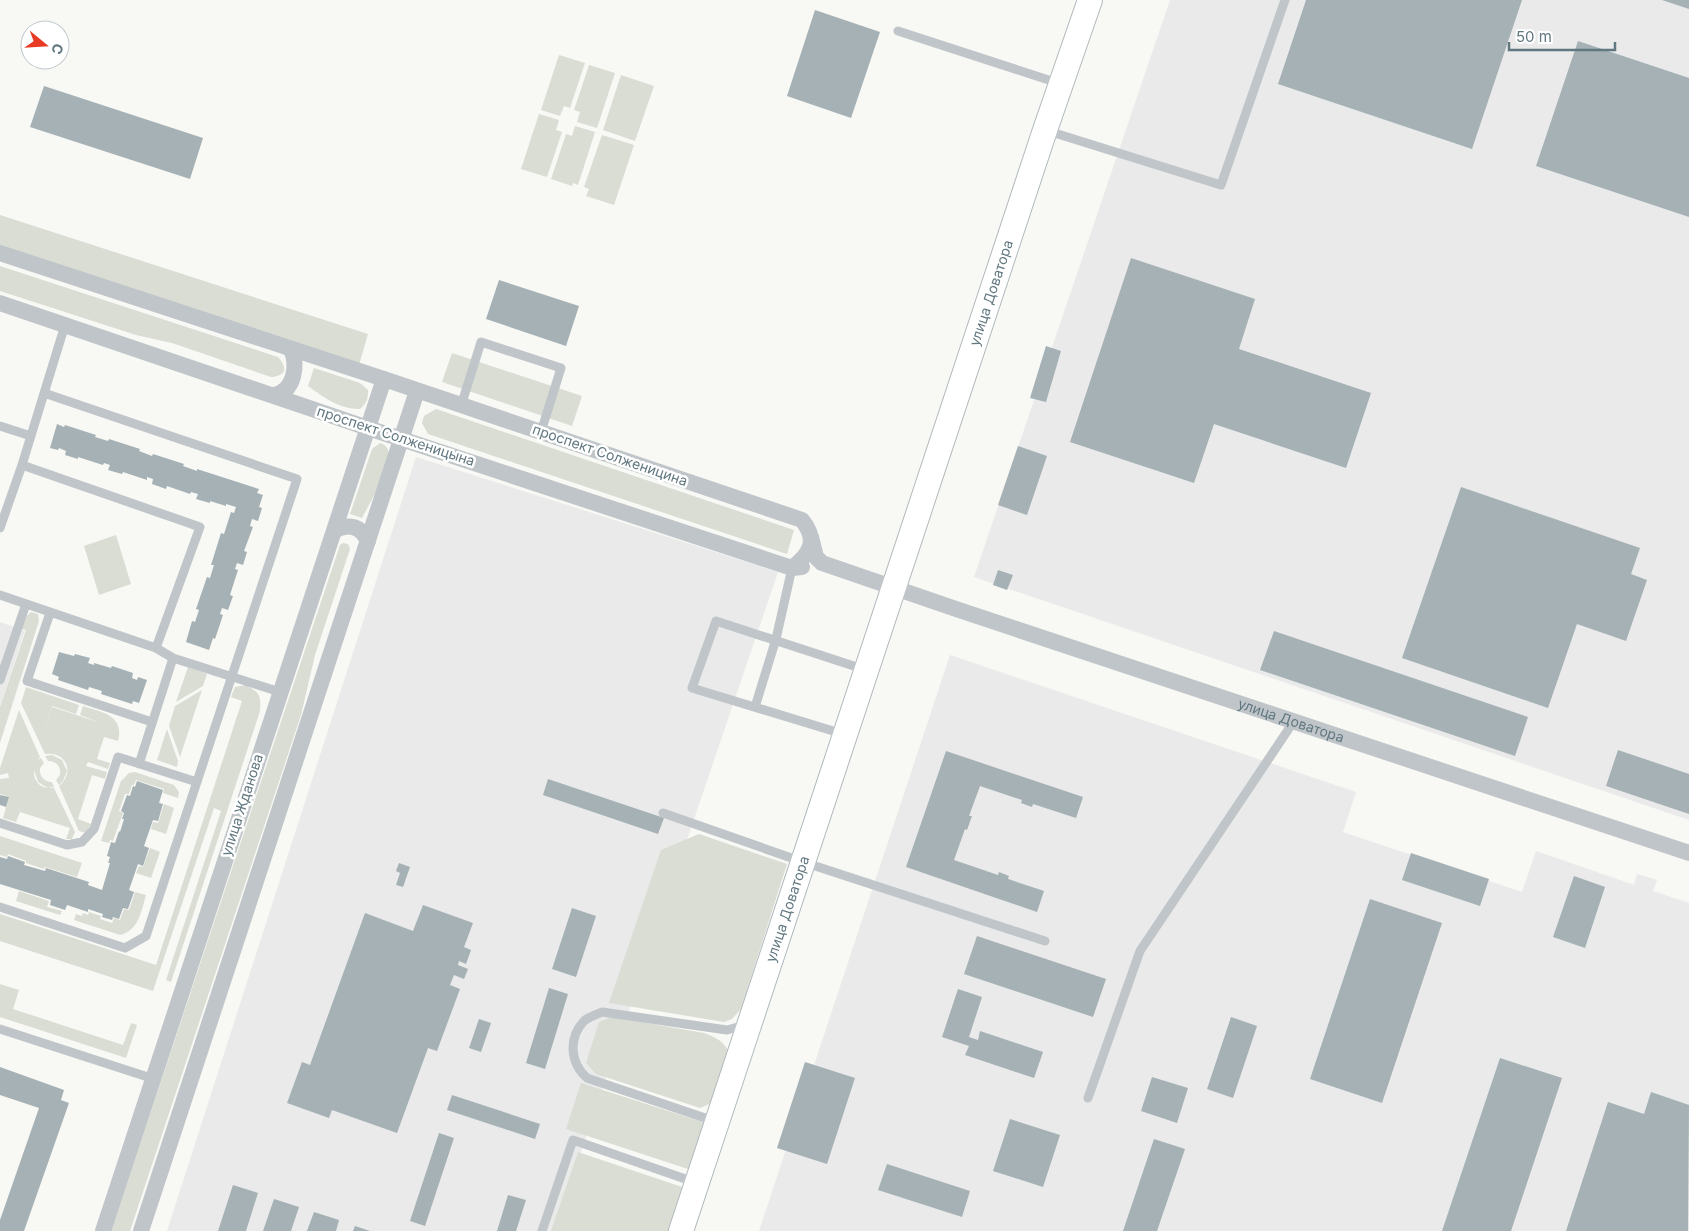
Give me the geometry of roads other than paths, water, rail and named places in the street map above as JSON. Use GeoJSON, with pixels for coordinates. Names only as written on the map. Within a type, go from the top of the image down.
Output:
{"type":"FeatureCollection","features":[{"type":"Feature","properties":{"kind":"street","name":"улица Доватора"},"geometry":{"type":"LineString","coordinates":[[681,1231],[1045,130],[1090,0]]}},
{"type":"Feature","properties":{"kind":"street"},"geometry":{"type":"LineString","coordinates":[[0,253],[418,391],[141,1231]]}},
{"type":"Feature","properties":{"kind":"street","name":"проспект Солженицына"},"geometry":{"type":"LineString","coordinates":[[0,303],[368,428],[792,568],[822,563],[893,588]]}},
{"type":"Feature","properties":{"kind":"street"},"geometry":{"type":"LineString","coordinates":[[274,395],[280,394],[294,376],[295,362],[291,349]]}},
{"type":"Feature","properties":{"kind":"street","name":"улица Жданова"},"geometry":{"type":"LineString","coordinates":[[103,1231],[384,379]]}},
{"type":"Feature","properties":{"kind":"street","name":"проспект Солженицина"},"geometry":{"type":"LineString","coordinates":[[418,391],[802,520],[812,537]]}},
{"type":"Feature","properties":{"kind":"street"},"geometry":{"type":"LineString","coordinates":[[335,530],[346,526],[354,526],[365,535],[368,541]]}},
{"type":"Feature","properties":{"kind":"street"},"geometry":{"type":"LineString","coordinates":[[792,568],[805,556],[812,537]]}},
{"type":"Feature","properties":{"kind":"street"},"geometry":{"type":"LineString","coordinates":[[812,537],[816,556],[822,563]]}},
{"type":"Feature","properties":{"kind":"street","name":"улица Доватора"},"geometry":{"type":"LineString","coordinates":[[893,588],[1689,853]]}},
{"type":"Feature","properties":{"kind":"lane"},"geometry":{"type":"LineString","coordinates":[[1045,130],[1221,185],[1285,0]]}},
{"type":"Feature","properties":{"kind":"lane"},"geometry":{"type":"LineString","coordinates":[[898,30],[1061,84]]}},
{"type":"Feature","properties":{"kind":"lane"},"geometry":{"type":"LineString","coordinates":[[0,528],[22,465],[65,325]]}},
{"type":"Feature","properties":{"kind":"lane"},"geometry":{"type":"LineString","coordinates":[[461,406],[481,342],[562,368],[541,432]]}},
{"type":"Feature","properties":{"kind":"lane"},"geometry":{"type":"LineString","coordinates":[[0,907],[125,948],[146,936],[296,480],[44,393]]}},
{"type":"Feature","properties":{"kind":"lane"},"geometry":{"type":"LineString","coordinates":[[0,426],[31,436]]}},
{"type":"Feature","properties":{"kind":"lane"},"geometry":{"type":"LineString","coordinates":[[22,465],[200,527],[156,648]]}},
{"type":"Feature","properties":{"kind":"lane"},"geometry":{"type":"LineString","coordinates":[[755,707],[776,639],[792,568]]}},
{"type":"Feature","properties":{"kind":"lane"},"geometry":{"type":"LineString","coordinates":[[0,595],[156,648],[173,658],[280,692]]}},
{"type":"Feature","properties":{"kind":"lane"},"geometry":{"type":"LineString","coordinates":[[0,680],[4,656],[26,604]]}},
{"type":"Feature","properties":{"kind":"lane"},"geometry":{"type":"LineString","coordinates":[[50,613],[27,681],[152,722]]}},
{"type":"Feature","properties":{"kind":"lane"},"geometry":{"type":"LineString","coordinates":[[845,735],[692,688],[716,621],[776,639],[866,670]]}},
{"type":"Feature","properties":{"kind":"lane"},"geometry":{"type":"LineString","coordinates":[[139,764],[173,658]]}},
{"type":"Feature","properties":{"kind":"lane"},"geometry":{"type":"LineString","coordinates":[[1088,1098],[1140,950],[1294,721]]}},
{"type":"Feature","properties":{"kind":"lane"},"geometry":{"type":"LineString","coordinates":[[0,823],[67,845],[82,842],[94,829],[118,757],[197,782]]}},
{"type":"Feature","properties":{"kind":"lane"},"geometry":{"type":"LineString","coordinates":[[663,813],[803,862],[1044,941]]}},
{"type":"Feature","properties":{"kind":"lane"},"geometry":{"type":"LineString","coordinates":[[717,1122],[587,1078],[580,1072],[573,1056],[574,1038],[585,1020],[602,1012],[727,1030],[750,1023]]}},
{"type":"Feature","properties":{"kind":"lane"},"geometry":{"type":"LineString","coordinates":[[0,1028],[154,1078]]}},
{"type":"Feature","properties":{"kind":"lane"},"geometry":{"type":"LineString","coordinates":[[542,1231],[573,1140],[697,1183]]}}]}
